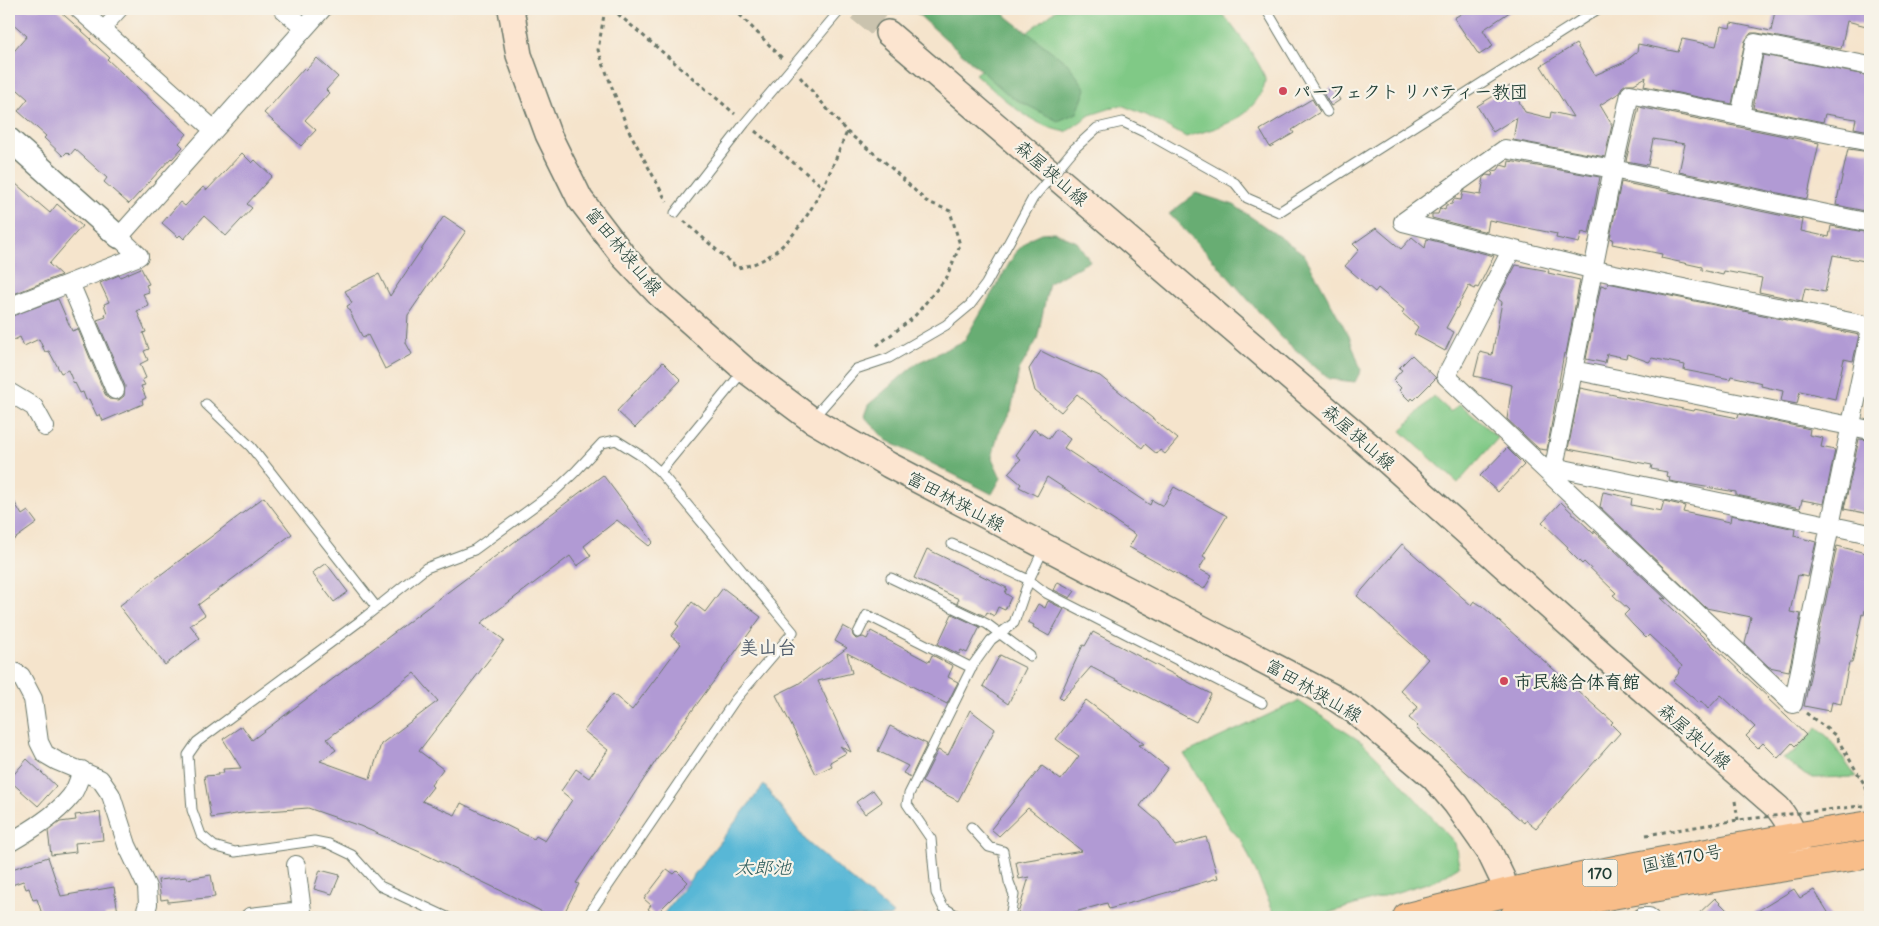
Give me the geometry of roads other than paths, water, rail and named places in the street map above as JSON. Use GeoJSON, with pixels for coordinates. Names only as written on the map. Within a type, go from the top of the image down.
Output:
{"type":"FeatureCollection","features":[{"type":"Feature","properties":{"kind":"highway","name":"国道170号"},"geometry":{"type":"LineString","coordinates":[[1407,917],[1510,905],[1794,837],[1870,825]]}},
{"type":"Feature","properties":{"kind":"highway","name":"国道170号"},"geometry":{"type":"LineString","coordinates":[[1510,905],[1544,914],[1615,895],[1798,864],[1870,854]]}},
{"type":"Feature","properties":{"kind":"main road","name":"富田林狭山線"},"geometry":{"type":"LineString","coordinates":[[511,9],[519,54],[548,134],[580,199],[625,258],[645,280],[700,332],[744,369],[812,420],[889,465],[1335,698],[1356,712],[1418,763],[1456,804],[1496,863],[1510,905]]}},
{"type":"Feature","properties":{"kind":"main road","name":"森屋狭山線"},"geometry":{"type":"LineString","coordinates":[[888,33],[1385,459],[1612,663],[1778,808],[1790,824],[1798,864]]}},
{"type":"Feature","properties":{"kind":"street"},"geometry":{"type":"LineString","coordinates":[[79,9],[214,130]]}},
{"type":"Feature","properties":{"kind":"street"},"geometry":{"type":"LineString","coordinates":[[102,30],[121,9]]}},
{"type":"Feature","properties":{"kind":"street"},"geometry":{"type":"LineString","coordinates":[[283,9],[304,28]]}},
{"type":"Feature","properties":{"kind":"street"},"geometry":{"type":"LineString","coordinates":[[119,237],[322,9]]}},
{"type":"Feature","properties":{"kind":"street"},"geometry":{"type":"LineString","coordinates":[[1740,116],[1756,43],[1870,66]]}},
{"type":"Feature","properties":{"kind":"street"},"geometry":{"type":"LineString","coordinates":[[1551,470],[1630,94],[1870,142]]}},
{"type":"Feature","properties":{"kind":"street"},"geometry":{"type":"LineString","coordinates":[[9,139],[139,256],[9,307]]}},
{"type":"Feature","properties":{"kind":"street"},"geometry":{"type":"LineString","coordinates":[[1870,222],[1613,169],[1505,149],[1403,222],[1593,269],[1870,326]]}},
{"type":"Feature","properties":{"kind":"street"},"geometry":{"type":"LineString","coordinates":[[1512,249],[1446,376],[1551,470],[1794,704],[1870,333]]}},
{"type":"Feature","properties":{"kind":"street"},"geometry":{"type":"LineString","coordinates":[[70,283],[115,390]]}},
{"type":"Feature","properties":{"kind":"street"},"geometry":{"type":"LineString","coordinates":[[1573,370],[1870,430]]}},
{"type":"Feature","properties":{"kind":"street"},"geometry":{"type":"LineString","coordinates":[[9,392],[34,407],[45,426]]}},
{"type":"Feature","properties":{"kind":"street"},"geometry":{"type":"LineString","coordinates":[[1551,470],[1870,534]]}},
{"type":"Feature","properties":{"kind":"street"},"geometry":{"type":"LineString","coordinates":[[9,669],[21,676],[33,699],[39,742],[45,754],[100,779],[111,795],[127,845],[147,887],[148,904],[144,917]]}},
{"type":"Feature","properties":{"kind":"street"},"geometry":{"type":"LineString","coordinates":[[9,843],[50,817],[71,796],[78,785],[82,770]]}},
{"type":"Feature","properties":{"kind":"street"},"geometry":{"type":"LineString","coordinates":[[250,917],[302,911],[296,865]]}},
{"type":"Feature","properties":{"kind":"street"},"geometry":{"type":"LineString","coordinates":[[1642,917],[1649,917]]}},
{"type":"Feature","properties":{"kind":"lane"},"geometry":{"type":"LineString","coordinates":[[675,213],[745,123],[841,9]]}},
{"type":"Feature","properties":{"kind":"lane"},"geometry":{"type":"LineString","coordinates":[[1266,9],[1328,112]]}},
{"type":"Feature","properties":{"kind":"lane"},"geometry":{"type":"LineString","coordinates":[[812,420],[856,369],[889,358],[946,325],[970,305],[986,284],[1033,198],[1074,149],[1097,128],[1123,122],[1235,183],[1247,198],[1279,212],[1598,9]]}},
{"type":"Feature","properties":{"kind":"lane"},"geometry":{"type":"LineString","coordinates":[[660,472],[744,369]]}},
{"type":"Feature","properties":{"kind":"lane"},"geometry":{"type":"LineString","coordinates":[[206,404],[251,447],[376,608]]}},
{"type":"Feature","properties":{"kind":"lane"},"geometry":{"type":"LineString","coordinates":[[447,917],[380,886],[352,855],[329,844],[314,841],[235,852],[214,846],[201,835],[192,810],[188,755],[197,742],[376,608],[426,568],[474,550],[548,496],[575,472],[602,443],[616,440],[643,457],[660,472],[793,632],[735,700],[587,917]]}},
{"type":"Feature","properties":{"kind":"lane"},"geometry":{"type":"LineString","coordinates":[[952,544],[1030,580],[1046,593],[1262,703]]}},
{"type":"Feature","properties":{"kind":"lane"},"geometry":{"type":"LineString","coordinates":[[959,917],[943,907],[936,893],[931,839],[907,804],[909,794],[972,668],[991,640],[1014,623],[1044,547]]}},
{"type":"Feature","properties":{"kind":"lane"},"geometry":{"type":"LineString","coordinates":[[891,578],[987,624],[1030,656]]}},
{"type":"Feature","properties":{"kind":"lane"},"geometry":{"type":"LineString","coordinates":[[858,633],[867,615],[972,668]]}},
{"type":"Feature","properties":{"kind":"lane"},"geometry":{"type":"LineString","coordinates":[[971,827],[989,847],[1003,851],[1009,882],[1014,895],[1010,917]]}},
{"type":"Feature","properties":{"kind":"water","name":"太郎池"},"geometry":{"type":"Polygon","coordinates":[[[764,785],[808,843],[893,914],[890,917],[661,917],[764,785]]]}},
{"type":"Feature","properties":{"kind":"tunnel"},"geometry":{"type":"LineString","coordinates":[[859,9],[888,33]]}},
{"type":"Feature","properties":{"kind":"place","name":"パーフェクト リバティー教団"},"geometry":{"type":"Point","coordinates":[1283,91]}},
{"type":"Feature","properties":{"kind":"place","name":"市民総合体育館"},"geometry":{"type":"Point","coordinates":[1504,681]}},
{"type":"Feature","properties":{"kind":"district","name":"美山台"},"geometry":{"type":"Point","coordinates":[768,647]}}]}
